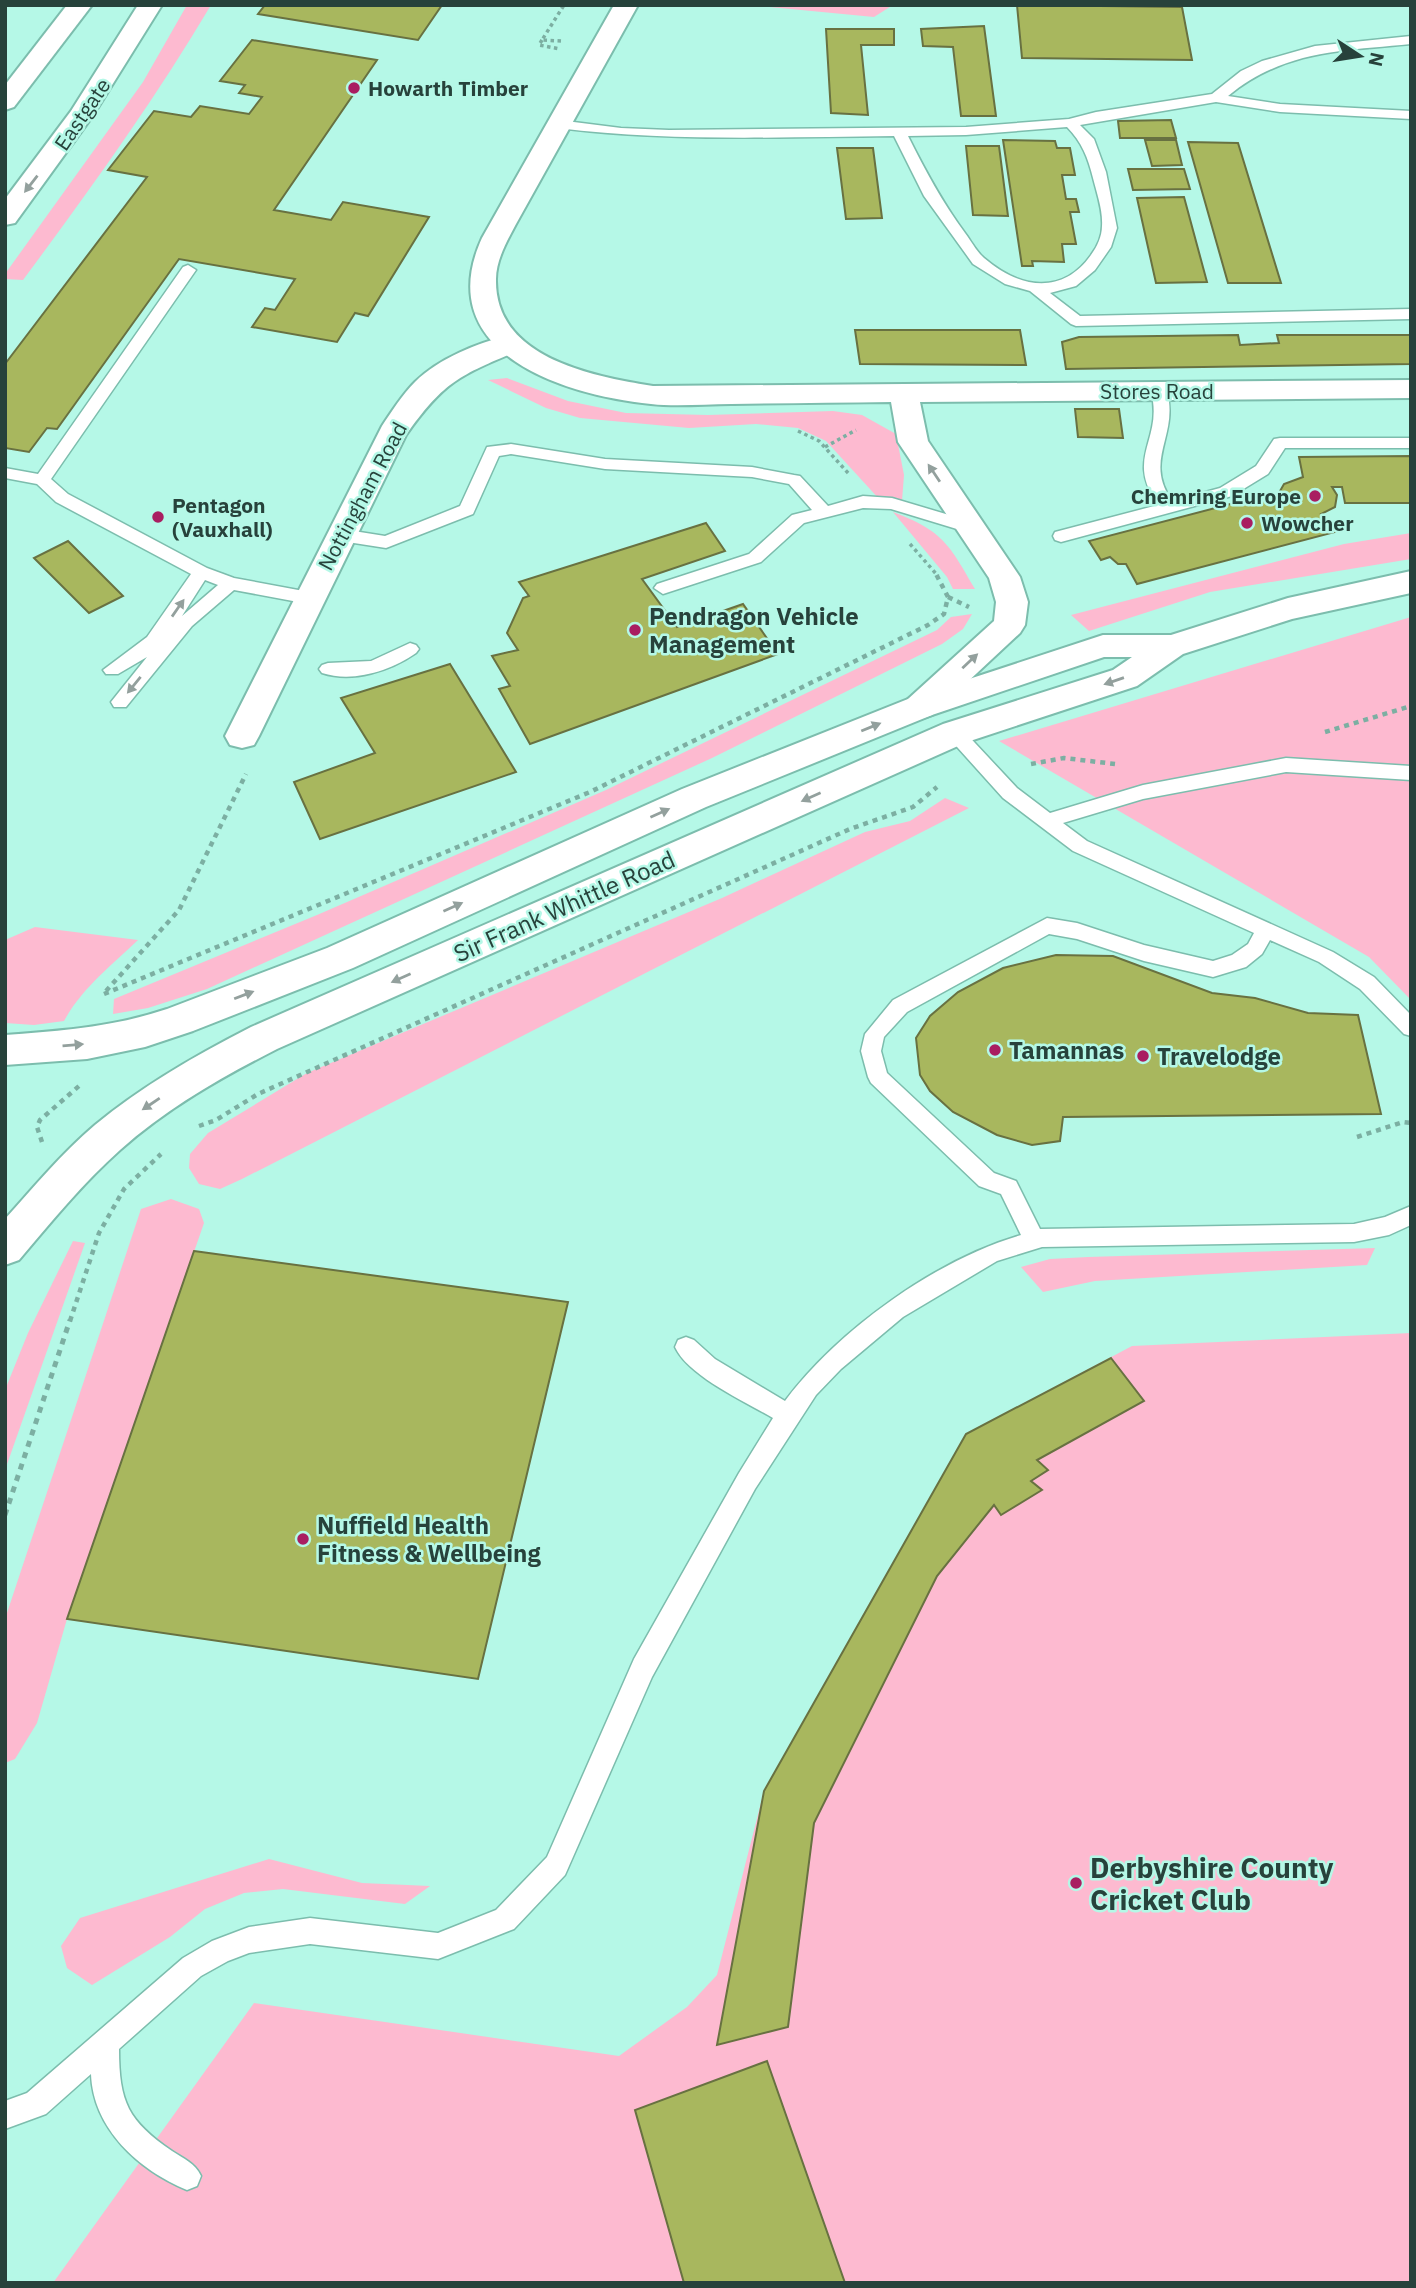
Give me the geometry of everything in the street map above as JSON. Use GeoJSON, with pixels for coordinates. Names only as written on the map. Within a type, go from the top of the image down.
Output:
{"type":"FeatureCollection","features":[{"type":"Feature","properties":{"kind":"main road"},"geometry":{"type":"LineString","coordinates":[[30,67],[49,5]]}},
{"type":"Feature","properties":{"kind":"main road"},"geometry":{"type":"LineString","coordinates":[[5,102],[80,5]]}},
{"type":"Feature","properties":{"kind":"main road","name":"Eastgate"},"geometry":{"type":"LineString","coordinates":[[5,217],[64,141],[150,5]]}},
{"type":"Feature","properties":{"kind":"main road"},"geometry":{"type":"LineString","coordinates":[[510,344],[492,322],[484,303],[482,278],[502,229],[626,5]]}},
{"type":"Feature","properties":{"kind":"main road","name":"Stores Road"},"geometry":{"type":"LineString","coordinates":[[510,344],[547,368],[582,382],[612,390],[653,395],[1411,389]]}},
{"type":"Feature","properties":{"kind":"main road","name":"Nottingham Road"},"geometry":{"type":"LineString","coordinates":[[242,736],[393,433],[411,405],[428,386],[460,365],[510,344]]}},
{"type":"Feature","properties":{"kind":"main road"},"geometry":{"type":"LineString","coordinates":[[904,391],[913,442],[1004,577],[1012,602],[1009,625],[920,707]]}},
{"type":"Feature","properties":{"kind":"main road","name":"Sir Frank Whittle Road"},"geometry":{"type":"LineString","coordinates":[[5,1248],[105,1140],[144,1108],[208,1066],[264,1038],[955,733],[1125,678],[1172,646],[1288,610],[1411,582]]}},
{"type":"Feature","properties":{"kind":"main road","name":"Sir Frank Whittle Road"},"geometry":{"type":"LineString","coordinates":[[5,1049],[87,1044],[145,1032],[180,1020],[340,958],[694,798],[920,707],[1103,646],[1172,646]]}},
{"type":"Feature","properties":{"kind":"lane"},"geometry":{"type":"LineString","coordinates":[[1216,98],[1246,74],[1267,64],[1315,50],[1411,40]]}},
{"type":"Feature","properties":{"kind":"lane"},"geometry":{"type":"LineString","coordinates":[[558,124],[621,132],[669,134],[900,132],[1070,123],[1096,116],[1216,98],[1280,108],[1411,116]]}},
{"type":"Feature","properties":{"kind":"lane"},"geometry":{"type":"LineString","coordinates":[[900,132],[931,196],[978,261],[1010,281],[1035,288],[1056,288],[1071,283],[1090,267],[1104,247],[1110,228],[1099,172],[1087,139],[1070,123]]}},
{"type":"Feature","properties":{"kind":"lane"},"geometry":{"type":"LineString","coordinates":[[42,480],[188,270]]}},
{"type":"Feature","properties":{"kind":"lane"},"geometry":{"type":"LineString","coordinates":[[1035,288],[1076,321],[1411,314]]}},
{"type":"Feature","properties":{"kind":"lane"},"geometry":{"type":"LineString","coordinates":[[1159,391],[1164,417],[1149,460],[1153,488],[1168,507]]}},
{"type":"Feature","properties":{"kind":"lane"},"geometry":{"type":"LineString","coordinates":[[1061,536],[1226,492],[1262,470],[1280,443],[1411,443]]}},
{"type":"Feature","properties":{"kind":"lane"},"geometry":{"type":"LineString","coordinates":[[341,535],[386,542],[467,510],[493,451],[511,449],[605,464],[752,471],[794,480],[823,511]]}},
{"type":"Feature","properties":{"kind":"lane"},"geometry":{"type":"LineString","coordinates":[[5,473],[42,480],[62,498],[201,572],[231,583],[309,598]]}},
{"type":"Feature","properties":{"kind":"lane"},"geometry":{"type":"LineString","coordinates":[[663,588],[755,558],[798,519],[823,511],[874,502],[922,511],[970,527]]}},
{"type":"Feature","properties":{"kind":"lane"},"geometry":{"type":"LineString","coordinates":[[112,670],[127,664],[149,648],[201,572]]}},
{"type":"Feature","properties":{"kind":"lane"},"geometry":{"type":"LineString","coordinates":[[120,702],[186,622],[231,583]]}},
{"type":"Feature","properties":{"kind":"lane"},"geometry":{"type":"LineString","coordinates":[[328,669],[358,671],[396,659],[410,649]]}},
{"type":"Feature","properties":{"kind":"lane"},"geometry":{"type":"LineString","coordinates":[[955,733],[1010,793],[1080,846],[1326,957],[1367,983],[1411,1028]]}},
{"type":"Feature","properties":{"kind":"lane"},"geometry":{"type":"LineString","coordinates":[[1047,821],[1143,792],[1286,765],[1411,773]]}},
{"type":"Feature","properties":{"kind":"lane"},"geometry":{"type":"LineString","coordinates":[[1034,1239],[1008,1186],[987,1180],[878,1077],[871,1051],[875,1034],[900,1006],[1047,926],[1077,931],[1144,953],[1213,969],[1239,961],[1255,949],[1266,930]]}},
{"type":"Feature","properties":{"kind":"lane"},"geometry":{"type":"LineString","coordinates":[[5,2115],[36,2104],[192,1967],[221,1950],[249,1940],[310,1931],[438,1946],[505,1920],[556,1866],[643,1668],[747,1480],[788,1415],[808,1388],[833,1362],[895,1310],[991,1253],[1034,1239],[1127,1235],[1354,1233],[1390,1226],[1411,1216]]}},
{"type":"Feature","properties":{"kind":"lane"},"geometry":{"type":"LineString","coordinates":[[686,1347],[707,1366],[788,1415]]}},
{"type":"Feature","properties":{"kind":"lane"},"geometry":{"type":"LineString","coordinates":[[105,2043],[106,2092],[117,2120],[166,2165],[187,2176]]}},
{"type":"Feature","properties":{"kind":"path"},"geometry":{"type":"LineString","coordinates":[[560,49],[540,45],[564,5]]}},
{"type":"Feature","properties":{"kind":"path"},"geometry":{"type":"LineString","coordinates":[[542,40],[560,42],[566,33]]}},
{"type":"Feature","properties":{"kind":"path"},"geometry":{"type":"LineString","coordinates":[[104,994],[590,792],[928,625],[944,614],[948,597],[938,576],[825,447]]}},
{"type":"Feature","properties":{"kind":"path"},"geometry":{"type":"LineString","coordinates":[[124,1189],[79,1167],[42,1143],[37,1127],[47,1112],[89,1077],[91,1069],[87,1044],[104,994],[179,910],[256,754],[242,736]]}},
{"type":"Feature","properties":{"kind":"path"},"geometry":{"type":"LineString","coordinates":[[187,1130],[216,1120],[258,1094],[850,829],[913,807],[951,776],[985,768]]}},
{"type":"Feature","properties":{"kind":"path"},"geometry":{"type":"LineString","coordinates":[[1357,1137],[1403,1122],[1411,1123]]}},
{"type":"Feature","properties":{"kind":"path"},"geometry":{"type":"LineString","coordinates":[[5,1515],[99,1233],[124,1189],[170,1146]]}},
{"type":"Feature","properties":{"kind":"shaded area"},"geometry":{"type":"Polygon","coordinates":[[[187,5],[211,5],[120,145],[23,280],[5,279],[5,274],[143,82],[187,5]]]}},
{"type":"Feature","properties":{"kind":"shaded area"},"geometry":{"type":"Polygon","coordinates":[[[748,5],[893,5],[874,17],[748,5]]]}},
{"type":"Feature","properties":{"kind":"shaded area"},"geometry":{"type":"Polygon","coordinates":[[[507,378],[568,401],[626,413],[708,415],[833,411],[862,415],[896,434],[904,475],[902,501],[880,500],[826,441],[798,428],[756,424],[689,428],[580,418],[546,408],[488,380],[507,378]]]}},
{"type":"Feature","properties":{"kind":"shaded area"},"geometry":{"type":"Polygon","coordinates":[[[893,512],[923,526],[943,541],[975,589],[953,589],[947,577],[893,512]]]}},
{"type":"Feature","properties":{"kind":"shaded area"},"geometry":{"type":"Polygon","coordinates":[[[1411,533],[1411,559],[1210,592],[1089,631],[1071,615],[1344,544],[1411,533]]]}},
{"type":"Feature","properties":{"kind":"shaded area"},"geometry":{"type":"Polygon","coordinates":[[[972,614],[963,629],[942,644],[712,758],[207,989],[148,1008],[113,1014],[114,999],[606,790],[937,630],[951,617],[972,614]]]}},
{"type":"Feature","properties":{"kind":"shaded area"},"geometry":{"type":"Polygon","coordinates":[[[1411,617],[1411,1000],[1369,957],[999,741],[1411,617]]]}},
{"type":"Feature","properties":{"kind":"shaded area"},"geometry":{"type":"Polygon","coordinates":[[[945,798],[969,808],[242,1179],[220,1189],[199,1184],[189,1168],[190,1154],[208,1133],[307,1073],[722,898],[865,832],[910,821],[945,798]]]}},
{"type":"Feature","properties":{"kind":"shaded area"},"geometry":{"type":"Polygon","coordinates":[[[35,927],[138,940],[88,987],[64,1021],[34,1025],[5,1023],[5,940],[35,927]]]}},
{"type":"Feature","properties":{"kind":"shaded area"},"geometry":{"type":"Polygon","coordinates":[[[171,1199],[199,1209],[204,1223],[67,1619],[37,1723],[15,1759],[5,1763],[5,1619],[141,1209],[171,1199]]]}},
{"type":"Feature","properties":{"kind":"shaded area"},"geometry":{"type":"Polygon","coordinates":[[[73,1241],[85,1243],[5,1470],[5,1390],[28,1333],[73,1241]]]}},
{"type":"Feature","properties":{"kind":"shaded area"},"geometry":{"type":"Polygon","coordinates":[[[1375,1248],[1367,1265],[1095,1281],[1043,1292],[1021,1267],[1050,1259],[1375,1248]]]}},
{"type":"Feature","properties":{"kind":"shaded area","name":"Derbyshire County Cricket Club"},"geometry":{"type":"Polygon","coordinates":[[[1411,1333],[1411,2283],[53,2283],[254,2003],[619,2056],[687,2007],[717,1975],[764,1791],[966,1434],[1132,1346],[1411,1333]]]}},
{"type":"Feature","properties":{"kind":"shaded area"},"geometry":{"type":"Polygon","coordinates":[[[269,1859],[362,1883],[430,1886],[405,1904],[283,1889],[244,1893],[205,1909],[170,1937],[92,1985],[67,1968],[61,1946],[80,1918],[269,1859]]]}},
{"type":"Feature","properties":{"kind":"building"},"geometry":{"type":"Polygon","coordinates":[[[265,5],[442,5],[418,40],[258,14],[265,5]]]}},
{"type":"Feature","properties":{"kind":"building"},"geometry":{"type":"Polygon","coordinates":[[[1017,5],[1182,7],[1192,60],[1022,58],[1017,5]]]}},
{"type":"Feature","properties":{"kind":"building"},"geometry":{"type":"Polygon","coordinates":[[[984,26],[996,116],[961,116],[953,47],[923,46],[921,29],[984,26]]]}},
{"type":"Feature","properties":{"kind":"building"},"geometry":{"type":"Polygon","coordinates":[[[826,29],[894,29],[894,45],[861,45],[868,115],[831,113],[826,29]]]}},
{"type":"Feature","properties":{"kind":"building"},"geometry":{"type":"Polygon","coordinates":[[[252,40],[377,60],[274,210],[331,220],[343,202],[429,217],[368,316],[355,313],[337,342],[252,327],[265,308],[275,310],[295,279],[179,259],[57,429],[47,428],[29,452],[5,448],[5,364],[147,177],[108,170],[154,111],[191,117],[200,106],[249,114],[262,97],[239,93],[245,85],[220,81],[252,40]]]}},
{"type":"Feature","properties":{"kind":"building"},"geometry":{"type":"Polygon","coordinates":[[[1171,120],[1176,138],[1120,138],[1118,121],[1171,120]]]}},
{"type":"Feature","properties":{"kind":"building"},"geometry":{"type":"Polygon","coordinates":[[[1003,140],[1055,141],[1057,148],[1070,148],[1075,175],[1062,175],[1066,199],[1076,199],[1079,212],[1070,212],[1076,244],[1062,244],[1064,262],[1032,261],[1033,266],[1022,266],[1003,140]]]}},
{"type":"Feature","properties":{"kind":"building"},"geometry":{"type":"Polygon","coordinates":[[[1145,140],[1176,140],[1182,165],[1152,166],[1145,140]]]}},
{"type":"Feature","properties":{"kind":"building"},"geometry":{"type":"Polygon","coordinates":[[[1188,142],[1238,143],[1281,283],[1228,283],[1188,142]]]}},
{"type":"Feature","properties":{"kind":"building"},"geometry":{"type":"Polygon","coordinates":[[[966,146],[999,146],[1008,216],[973,215],[966,146]]]}},
{"type":"Feature","properties":{"kind":"building"},"geometry":{"type":"Polygon","coordinates":[[[837,148],[873,148],[882,218],[846,219],[837,148]]]}},
{"type":"Feature","properties":{"kind":"building"},"geometry":{"type":"Polygon","coordinates":[[[1128,169],[1184,169],[1190,189],[1133,190],[1128,169]]]}},
{"type":"Feature","properties":{"kind":"building"},"geometry":{"type":"Polygon","coordinates":[[[1184,197],[1207,282],[1156,283],[1137,198],[1184,197]]]}},
{"type":"Feature","properties":{"kind":"building"},"geometry":{"type":"Polygon","coordinates":[[[855,330],[1020,330],[1026,365],[860,364],[855,330]]]}},
{"type":"Feature","properties":{"kind":"building"},"geometry":{"type":"Polygon","coordinates":[[[1238,335],[1240,345],[1279,343],[1277,335],[1411,335],[1411,364],[1066,369],[1062,342],[1079,337],[1238,335]]]}},
{"type":"Feature","properties":{"kind":"building"},"geometry":{"type":"Polygon","coordinates":[[[1075,409],[1119,409],[1123,438],[1078,437],[1075,409]]]}},
{"type":"Feature","properties":{"kind":"building"},"geometry":{"type":"Polygon","coordinates":[[[1411,456],[1411,503],[1345,503],[1342,487],[1332,487],[1337,495],[1335,507],[1321,514],[1335,532],[1137,584],[1126,564],[1118,564],[1110,557],[1101,560],[1089,541],[1269,494],[1276,503],[1284,501],[1280,491],[1284,484],[1303,477],[1299,457],[1411,456]]]}},
{"type":"Feature","properties":{"kind":"building","name":"Pendragon Vehicle Management"},"geometry":{"type":"Polygon","coordinates":[[[706,523],[725,551],[642,579],[677,627],[743,604],[778,654],[530,744],[499,689],[510,686],[492,656],[518,650],[507,633],[523,598],[529,596],[519,582],[706,523]]]}},
{"type":"Feature","properties":{"kind":"building"},"geometry":{"type":"Polygon","coordinates":[[[68,541],[123,596],[89,613],[34,558],[68,541]]]}},
{"type":"Feature","properties":{"kind":"building"},"geometry":{"type":"Polygon","coordinates":[[[450,664],[516,772],[320,839],[294,782],[375,753],[341,698],[450,664]]]}},
{"type":"Feature","properties":{"kind":"building","name":"Travelodge"},"geometry":{"type":"Polygon","coordinates":[[[1056,955],[1113,956],[1212,993],[1255,998],[1308,1013],[1358,1015],[1381,1114],[1063,1117],[1060,1141],[1032,1145],[997,1135],[953,1112],[930,1091],[920,1075],[916,1038],[930,1016],[958,992],[1003,968],[1056,955]]]}},
{"type":"Feature","properties":{"kind":"building","name":"Nuffield Health Fitness & Wellbeing"},"geometry":{"type":"Polygon","coordinates":[[[194,1251],[568,1302],[478,1679],[67,1619],[194,1251]]]}},
{"type":"Feature","properties":{"kind":"building"},"geometry":{"type":"Polygon","coordinates":[[[1111,1358],[1144,1401],[1037,1460],[1048,1470],[1031,1481],[1042,1490],[1001,1515],[994,1505],[937,1576],[814,1823],[788,2027],[717,2045],[764,1791],[966,1434],[1111,1358]]]}},
{"type":"Feature","properties":{"kind":"building"},"geometry":{"type":"Polygon","coordinates":[[[767,2061],[845,2283],[684,2283],[635,2110],[767,2061]]]}},
{"type":"Feature","properties":{"kind":"place","name":"Howarth Timber"},"geometry":{"type":"Point","coordinates":[354,88]}},
{"type":"Feature","properties":{"kind":"place","name":"Chemring Europe"},"geometry":{"type":"Point","coordinates":[1315,496]}},
{"type":"Feature","properties":{"kind":"place","name":"Pentagon (Vauxhall)"},"geometry":{"type":"Point","coordinates":[158,517]}},
{"type":"Feature","properties":{"kind":"place","name":"Wowcher"},"geometry":{"type":"Point","coordinates":[1247,523]}},
{"type":"Feature","properties":{"kind":"place","name":"Pendragon Vehicle Management"},"geometry":{"type":"Point","coordinates":[635,630]}},
{"type":"Feature","properties":{"kind":"place","name":"Tamannas"},"geometry":{"type":"Point","coordinates":[995,1050]}},
{"type":"Feature","properties":{"kind":"place","name":"Travelodge"},"geometry":{"type":"Point","coordinates":[1143,1056]}},
{"type":"Feature","properties":{"kind":"place","name":"Nuffield Health Fitness & Wellbeing"},"geometry":{"type":"Point","coordinates":[303,1539]}},
{"type":"Feature","properties":{"kind":"place","name":"Derbyshire County Cricket Club"},"geometry":{"type":"Point","coordinates":[1076,1883]}}]}
